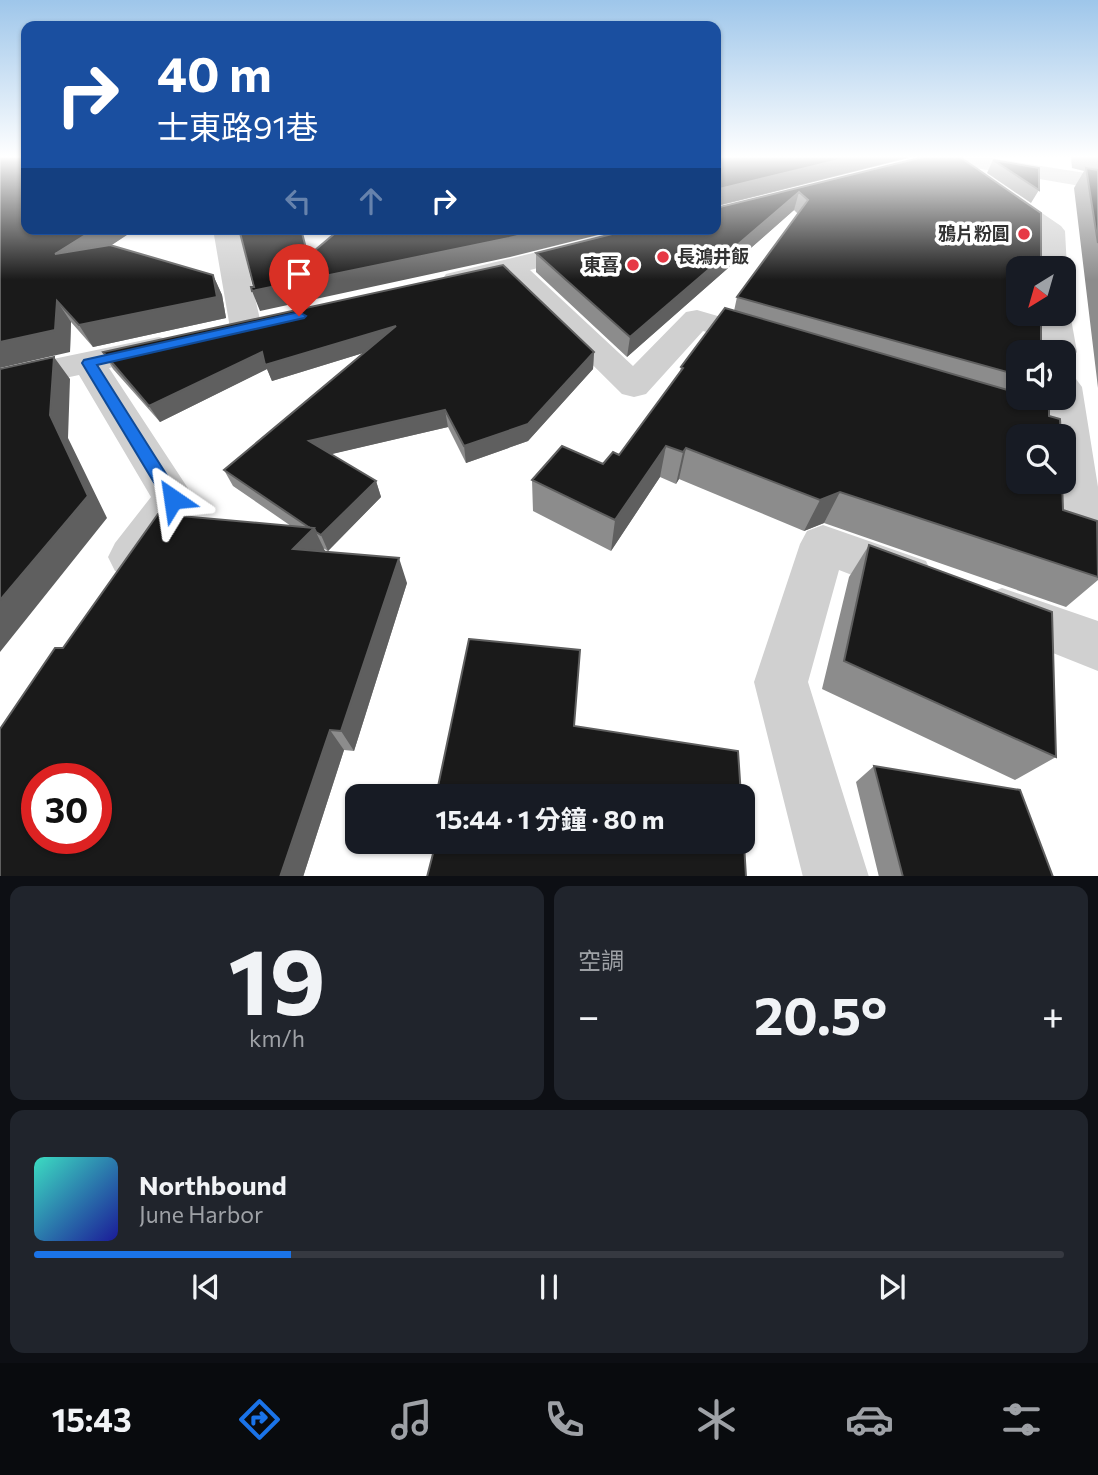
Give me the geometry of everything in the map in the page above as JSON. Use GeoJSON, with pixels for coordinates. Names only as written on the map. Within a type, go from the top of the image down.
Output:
{"type":"FeatureCollection","features":[{"type":"Feature","properties":{"kind":"street"},"geometry":{"type":"LineString","coordinates":[[999,198],[1052,232],[1053,256]]}},
{"type":"Feature","properties":{"kind":"street"},"geometry":{"type":"LineString","coordinates":[[227,235],[246,328]]}},
{"type":"Feature","properties":{"kind":"street"},"geometry":{"type":"LineString","coordinates":[[431,286],[641,235]]}},
{"type":"Feature","properties":{"kind":"street"},"geometry":{"type":"LineString","coordinates":[[511,268],[634,386],[697,319],[790,348]]}},
{"type":"Feature","properties":{"kind":"street"},"geometry":{"type":"LineString","coordinates":[[0,381],[181,342]]}},
{"type":"Feature","properties":{"kind":"street"},"geometry":{"type":"LineString","coordinates":[[89,363],[173,499],[110,586]]}},
{"type":"Feature","properties":{"kind":"street"},"geometry":{"type":"LineString","coordinates":[[976,403],[1046,424]]}},
{"type":"Feature","properties":{"kind":"street"},"geometry":{"type":"LineString","coordinates":[[1076,481],[1080,509],[1098,531]]}},
{"type":"Feature","properties":{"kind":"street"},"geometry":{"type":"LineString","coordinates":[[836,876],[781,682],[822,544],[1098,646]]}},
{"type":"Feature","properties":{"kind":"building"},"geometry":{"type":"Polygon","coordinates":[[[0,198],[21,198],[21,235],[85,235],[55,254],[110,245],[213,275],[217,297],[79,325],[57,301],[55,330],[0,342],[0,198]]]}},
{"type":"Feature","properties":{"kind":"building"},"geometry":{"type":"Polygon","coordinates":[[[757,198],[792,198],[630,337],[536,253],[608,235],[721,235],[721,207],[757,198]]]}},
{"type":"Feature","properties":{"kind":"building"},"geometry":{"type":"Polygon","coordinates":[[[806,198],[1019,198],[1041,213],[1041,256],[1006,256],[1006,326],[1041,326],[1041,340],[1006,340],[1006,372],[737,297],[808,200],[806,198]]]}},
{"type":"Feature","properties":{"kind":"building"},"geometry":{"type":"Polygon","coordinates":[[[1091,198],[1098,198],[1098,243],[1091,198]]]}},
{"type":"Feature","properties":{"kind":"building"},"geometry":{"type":"Polygon","coordinates":[[[241,235],[303,235],[308,256],[333,235],[522,235],[252,291],[251,287],[254,287],[241,235]]]}},
{"type":"Feature","properties":{"kind":"building"},"geometry":{"type":"Polygon","coordinates":[[[503,265],[594,352],[528,424],[464,446],[445,410],[309,441],[376,481],[321,535],[224,470],[396,326],[265,365],[262,352],[149,406],[103,352],[503,265]]]}},
{"type":"Feature","properties":{"kind":"building"},"geometry":{"type":"Polygon","coordinates":[[[725,308],[1006,390],[1006,410],[1049,410],[1049,416],[1060,419],[1060,424],[1006,424],[1006,494],[1062,494],[1063,510],[1097,521],[1098,577],[840,492],[820,500],[686,448],[683,452],[666,446],[615,520],[532,480],[562,446],[603,464],[613,452],[619,455],[683,368],[681,367],[725,308]]]}},
{"type":"Feature","properties":{"kind":"building"},"geometry":{"type":"Polygon","coordinates":[[[54,357],[50,415],[88,496],[0,600],[0,369],[54,357]]]}},
{"type":"Feature","properties":{"kind":"building"},"geometry":{"type":"Polygon","coordinates":[[[158,514],[314,528],[293,549],[399,558],[341,731],[330,730],[280,876],[0,876],[0,729],[55,648],[63,648],[158,514]]]}},
{"type":"Feature","properties":{"kind":"building"},"geometry":{"type":"Polygon","coordinates":[[[869,545],[1052,612],[1056,757],[844,661],[869,545]]]}},
{"type":"Feature","properties":{"kind":"building"},"geometry":{"type":"Polygon","coordinates":[[[469,639],[580,650],[574,726],[738,751],[740,784],[439,784],[469,639]]]}},
{"type":"Feature","properties":{"kind":"building"},"geometry":{"type":"Polygon","coordinates":[[[874,766],[1020,790],[1053,876],[903,876],[874,766]]]}},
{"type":"Feature","properties":{"kind":"building"},"geometry":{"type":"Polygon","coordinates":[[[433,854],[745,854],[746,876],[427,876],[433,854]]]}},
{"type":"Feature","properties":{"kind":"place","name":"鴉片粉圓"},"geometry":{"type":"Point","coordinates":[1024,234]}},
{"type":"Feature","properties":{"kind":"place","name":"長鴻井飯"},"geometry":{"type":"Point","coordinates":[663,257]}},
{"type":"Feature","properties":{"kind":"place","name":"東喜"},"geometry":{"type":"Point","coordinates":[633,265]}},
{"type":"Feature","properties":{"kind":"route"},"geometry":{"type":"LineString","coordinates":[[173,499],[89,363],[299,316]]}}]}
